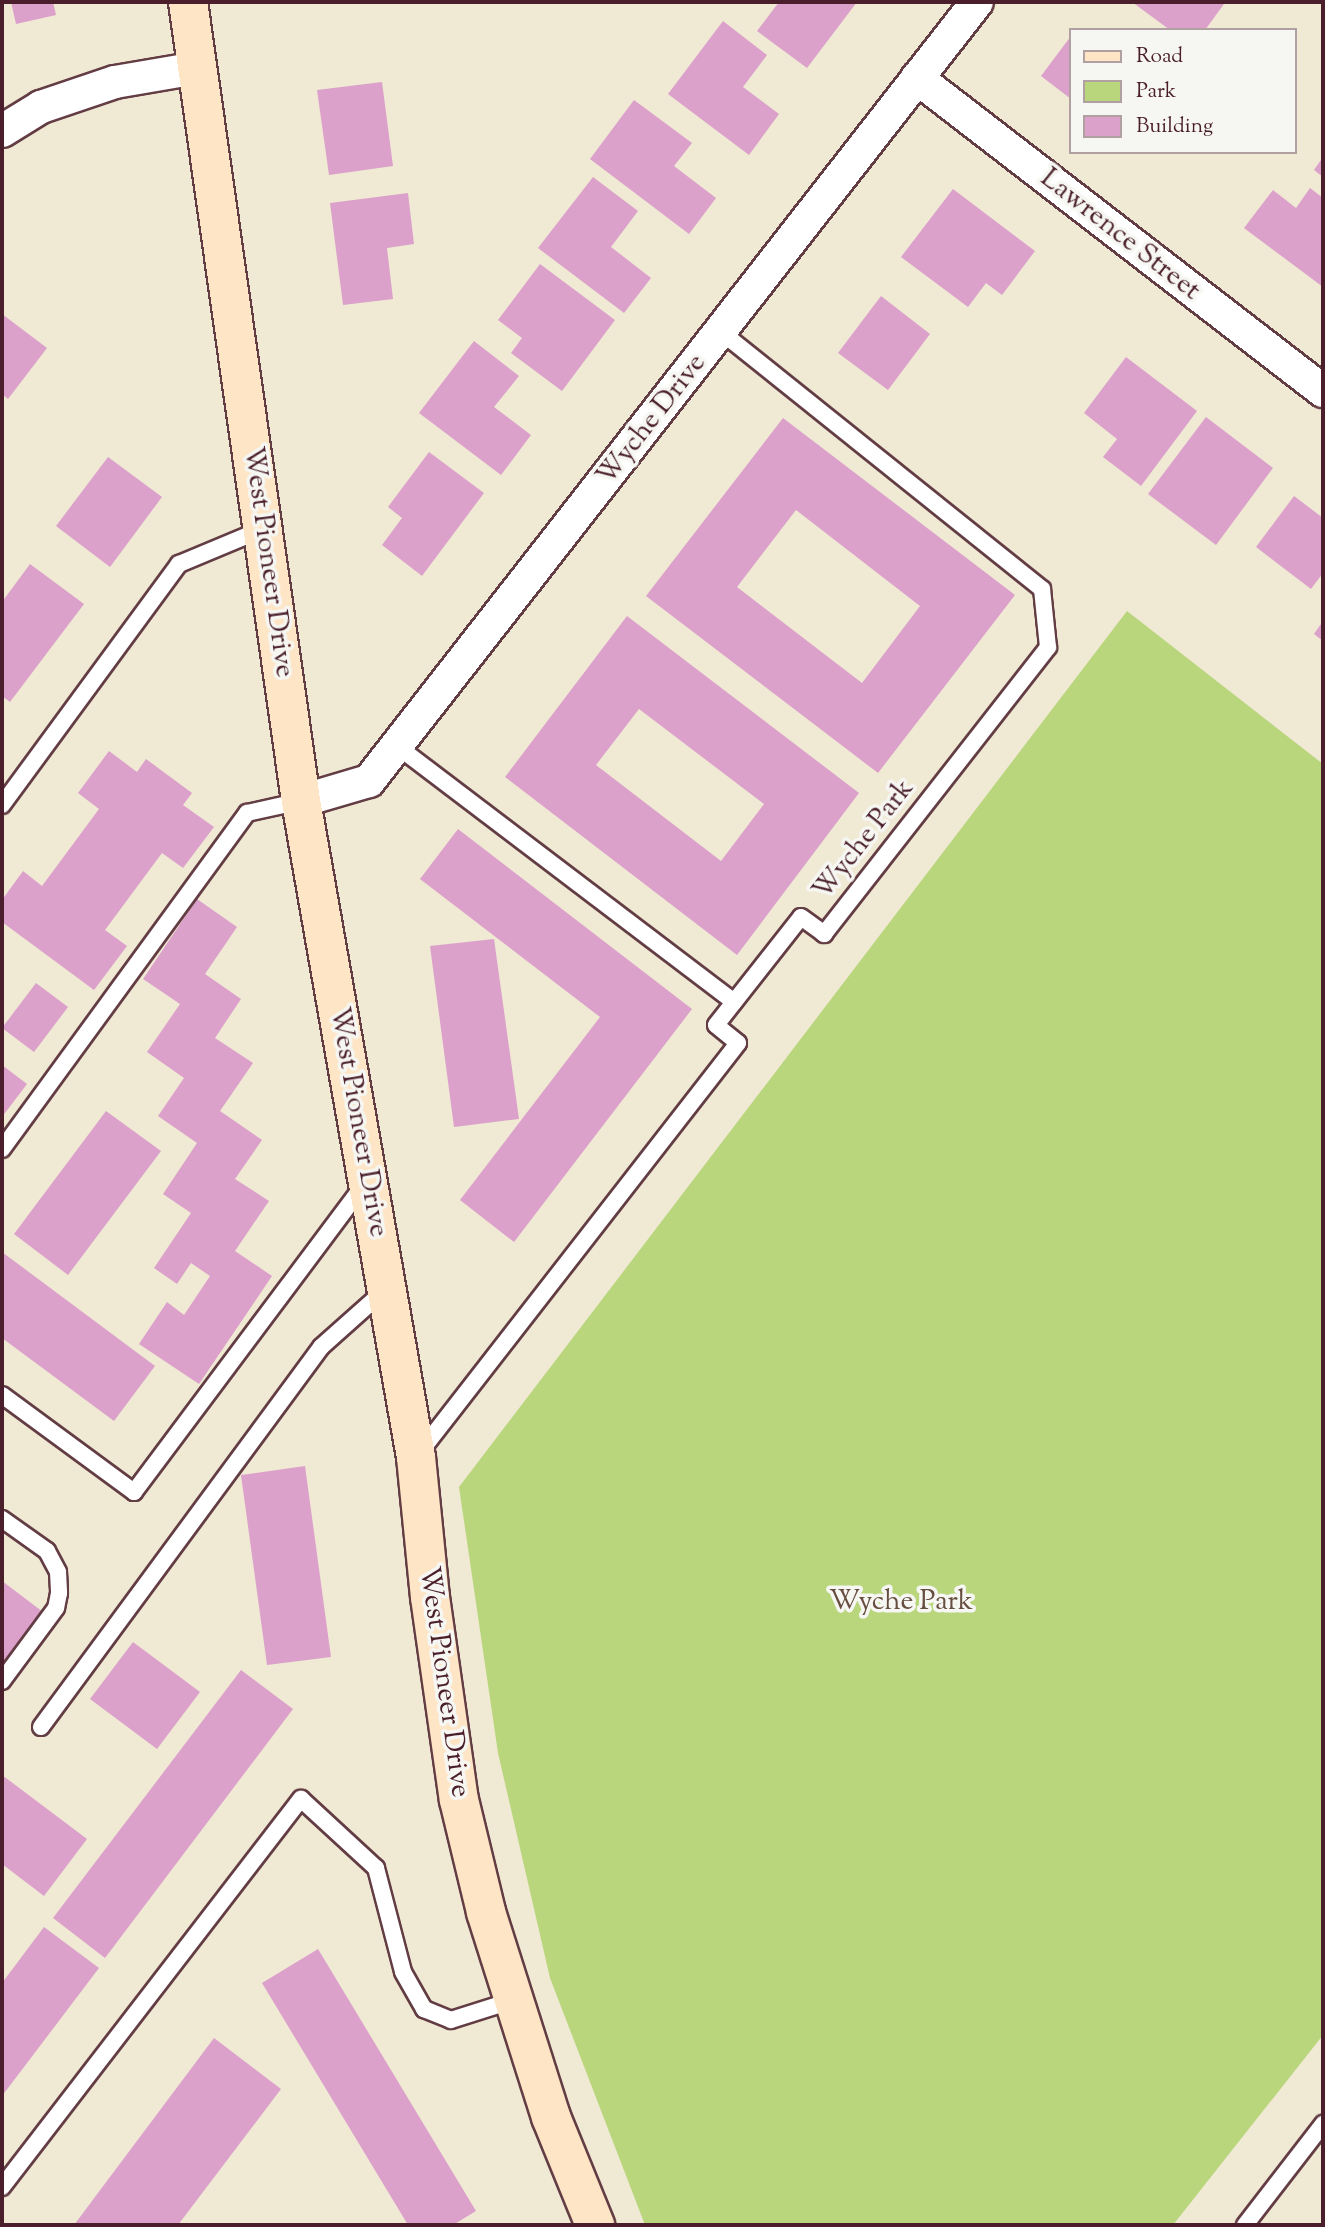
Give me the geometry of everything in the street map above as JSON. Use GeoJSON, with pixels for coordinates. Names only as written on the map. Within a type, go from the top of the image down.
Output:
{"type":"FeatureCollection","features":[{"type":"Feature","properties":{"kind":"main road","name":"West Pioneer Drive"},"geometry":{"type":"LineString","coordinates":[[188,2],[301,801],[416,1457],[430,1597],[459,1800],[486,1912],[551,2117],[595,2225]]}},
{"type":"Feature","properties":{"kind":"street","name":"Wyche Drive"},"geometry":{"type":"LineString","coordinates":[[301,801],[369,781],[977,2]]}},
{"type":"Feature","properties":{"kind":"street"},"geometry":{"type":"LineString","coordinates":[[2,131],[40,107],[116,82],[197,68]]}},
{"type":"Feature","properties":{"kind":"street","name":"Lawrence Street"},"geometry":{"type":"LineString","coordinates":[[918,78],[1323,391]]}},
{"type":"Feature","properties":{"kind":"lane","name":"Wyche Park"},"geometry":{"type":"LineString","coordinates":[[416,1457],[738,1043],[716,1026],[801,916],[824,934],[1048,647],[1042,589],[721,332]]}},
{"type":"Feature","properties":{"kind":"lane"},"geometry":{"type":"LineString","coordinates":[[2,805],[179,564],[263,529]]}},
{"type":"Feature","properties":{"kind":"lane"},"geometry":{"type":"LineString","coordinates":[[397,746],[734,1002]]}},
{"type":"Feature","properties":{"kind":"lane"},"geometry":{"type":"LineString","coordinates":[[2,1149],[247,813],[301,801]]}},
{"type":"Feature","properties":{"kind":"lane"},"geometry":{"type":"LineString","coordinates":[[2,1395],[134,1492],[368,1180]]}},
{"type":"Feature","properties":{"kind":"lane"},"geometry":{"type":"LineString","coordinates":[[41,1727],[321,1347],[388,1287]]}},
{"type":"Feature","properties":{"kind":"lane"},"geometry":{"type":"LineString","coordinates":[[2,1518],[47,1551],[58,1572],[59,1593],[56,1608],[2,1681]]}},
{"type":"Feature","properties":{"kind":"lane"},"geometry":{"type":"LineString","coordinates":[[2,2187],[301,1799],[376,1868],[403,1972],[425,2009],[451,2020],[514,2000]]}},
{"type":"Feature","properties":{"kind":"lane"},"geometry":{"type":"LineString","coordinates":[[1245,2225],[1318,2136],[1323,2124]]}},
{"type":"Feature","properties":{"kind":"green space","name":"Wyche Park"},"geometry":{"type":"Polygon","coordinates":[[[1127,611],[1323,764],[1323,2035],[1173,2225],[645,2225],[550,1978],[498,1753],[459,1487],[1127,611]]]}},
{"type":"Feature","properties":{"kind":"building"},"geometry":{"type":"Polygon","coordinates":[[[11,2],[53,2],[56,15],[16,24],[11,2]]]}},
{"type":"Feature","properties":{"kind":"building"},"geometry":{"type":"Polygon","coordinates":[[[779,2],[857,2],[807,68],[757,31],[779,2]]]}},
{"type":"Feature","properties":{"kind":"building"},"geometry":{"type":"Polygon","coordinates":[[[1132,2],[1224,4],[1206,28],[1167,28],[1132,2]]]}},
{"type":"Feature","properties":{"kind":"building"},"geometry":{"type":"Polygon","coordinates":[[[723,21],[767,55],[743,87],[779,114],[749,155],[668,94],[723,21]]]}},
{"type":"Feature","properties":{"kind":"building"},"geometry":{"type":"Polygon","coordinates":[[[1070,37],[1070,98],[1041,76],[1070,37]]]}},
{"type":"Feature","properties":{"kind":"building"},"geometry":{"type":"Polygon","coordinates":[[[382,82],[393,166],[329,175],[317,90],[382,82]]]}},
{"type":"Feature","properties":{"kind":"building"},"geometry":{"type":"Polygon","coordinates":[[[634,100],[692,143],[674,166],[716,198],[689,234],[590,159],[634,100]]]}},
{"type":"Feature","properties":{"kind":"building"},"geometry":{"type":"Polygon","coordinates":[[[1323,157],[1323,177],[1314,170],[1323,157]]]}},
{"type":"Feature","properties":{"kind":"building"},"geometry":{"type":"Polygon","coordinates":[[[593,177],[638,211],[611,247],[651,278],[624,313],[538,248],[593,177]]]}},
{"type":"Feature","properties":{"kind":"building"},"geometry":{"type":"Polygon","coordinates":[[[1310,188],[1323,198],[1323,287],[1244,228],[1273,190],[1296,208],[1310,188]]]}},
{"type":"Feature","properties":{"kind":"building"},"geometry":{"type":"Polygon","coordinates":[[[953,189],[1035,251],[1002,295],[986,283],[968,307],[901,257],[953,189]]]}},
{"type":"Feature","properties":{"kind":"building"},"geometry":{"type":"Polygon","coordinates":[[[408,193],[414,244],[387,248],[393,299],[343,305],[330,203],[408,193]]]}},
{"type":"Feature","properties":{"kind":"building"},"geometry":{"type":"Polygon","coordinates":[[[540,264],[615,320],[562,391],[511,353],[522,338],[498,320],[540,264]]]}},
{"type":"Feature","properties":{"kind":"building"},"geometry":{"type":"Polygon","coordinates":[[[881,296],[930,334],[888,390],[838,353],[881,296]]]}},
{"type":"Feature","properties":{"kind":"building"},"geometry":{"type":"Polygon","coordinates":[[[2,314],[47,348],[8,399],[2,394],[2,314]]]}},
{"type":"Feature","properties":{"kind":"building"},"geometry":{"type":"Polygon","coordinates":[[[474,341],[519,376],[494,407],[531,435],[501,475],[419,413],[474,341]]]}},
{"type":"Feature","properties":{"kind":"building"},"geometry":{"type":"Polygon","coordinates":[[[1126,357],[1197,411],[1141,486],[1103,457],[1117,439],[1084,413],[1126,357]]]}},
{"type":"Feature","properties":{"kind":"building"},"geometry":{"type":"Polygon","coordinates":[[[1206,417],[1273,468],[1216,545],[1148,494],[1206,417]]]}},
{"type":"Feature","properties":{"kind":"building"},"geometry":{"type":"Polygon","coordinates":[[[783,418],[1015,595],[878,773],[646,596],[783,418]],[[796,510],[737,587],[862,683],[920,606],[796,510]]]}},
{"type":"Feature","properties":{"kind":"building"},"geometry":{"type":"Polygon","coordinates":[[[429,452],[484,493],[422,576],[382,545],[402,518],[388,507],[429,452]]]}},
{"type":"Feature","properties":{"kind":"building"},"geometry":{"type":"Polygon","coordinates":[[[108,457],[162,497],[110,567],[56,526],[108,457]]]}},
{"type":"Feature","properties":{"kind":"building"},"geometry":{"type":"Polygon","coordinates":[[[1294,496],[1323,518],[1323,573],[1311,589],[1256,547],[1294,496]]]}},
{"type":"Feature","properties":{"kind":"building"},"geometry":{"type":"Polygon","coordinates":[[[30,564],[84,604],[10,702],[2,696],[2,602],[30,564]]]}},
{"type":"Feature","properties":{"kind":"building"},"geometry":{"type":"Polygon","coordinates":[[[627,616],[859,793],[737,955],[505,777],[627,616]],[[639,709],[596,765],[721,861],[764,804],[639,709]]]}},
{"type":"Feature","properties":{"kind":"building"},"geometry":{"type":"Polygon","coordinates":[[[1323,621],[1323,641],[1314,634],[1323,621]]]}},
{"type":"Feature","properties":{"kind":"building"},"geometry":{"type":"Polygon","coordinates":[[[109,751],[137,772],[146,759],[192,793],[183,805],[214,827],[183,868],[162,853],[105,930],[127,946],[94,990],[2,922],[2,900],[23,871],[42,886],[99,809],[78,793],[109,751]]]}},
{"type":"Feature","properties":{"kind":"building"},"geometry":{"type":"Polygon","coordinates":[[[458,829],[692,1009],[514,1242],[460,1200],[600,1017],[420,879],[458,829]]]}},
{"type":"Feature","properties":{"kind":"building"},"geometry":{"type":"Polygon","coordinates":[[[197,899],[237,927],[205,974],[241,999],[215,1038],[253,1063],[220,1111],[262,1140],[235,1179],[269,1201],[235,1251],[272,1276],[199,1384],[139,1344],[167,1302],[184,1315],[210,1276],[191,1263],[177,1284],[154,1268],[191,1213],[163,1194],[197,1143],[158,1116],[184,1078],[147,1052],[180,1004],[143,979],[197,899]]]}},
{"type":"Feature","properties":{"kind":"building"},"geometry":{"type":"Polygon","coordinates":[[[494,939],[519,1119],[454,1127],[430,946],[494,939]]]}},
{"type":"Feature","properties":{"kind":"building"},"geometry":{"type":"Polygon","coordinates":[[[36,983],[68,1007],[34,1052],[2,1028],[36,983]]]}},
{"type":"Feature","properties":{"kind":"building"},"geometry":{"type":"Polygon","coordinates":[[[2,1065],[27,1084],[2,1117],[2,1065]]]}},
{"type":"Feature","properties":{"kind":"building"},"geometry":{"type":"Polygon","coordinates":[[[106,1111],[161,1151],[68,1275],[14,1234],[106,1111]]]}},
{"type":"Feature","properties":{"kind":"building"},"geometry":{"type":"Polygon","coordinates":[[[2,1252],[155,1366],[114,1421],[2,1338],[2,1252]]]}},
{"type":"Feature","properties":{"kind":"building"},"geometry":{"type":"Polygon","coordinates":[[[305,1466],[331,1657],[267,1665],[241,1475],[305,1466]]]}},
{"type":"Feature","properties":{"kind":"building"},"geometry":{"type":"Polygon","coordinates":[[[2,1581],[47,1615],[6,1669],[2,1666],[2,1581]]]}},
{"type":"Feature","properties":{"kind":"building"},"geometry":{"type":"Polygon","coordinates":[[[133,1642],[200,1692],[157,1749],[90,1699],[133,1642]]]}},
{"type":"Feature","properties":{"kind":"building"},"geometry":{"type":"Polygon","coordinates":[[[241,1670],[293,1709],[105,1958],[53,1918],[241,1670]]]}},
{"type":"Feature","properties":{"kind":"building"},"geometry":{"type":"Polygon","coordinates":[[[2,1775],[87,1839],[44,1896],[2,1864],[2,1775]]]}},
{"type":"Feature","properties":{"kind":"building"},"geometry":{"type":"Polygon","coordinates":[[[44,1927],[99,1968],[2,2096],[2,1983],[44,1927]]]}},
{"type":"Feature","properties":{"kind":"building"},"geometry":{"type":"Polygon","coordinates":[[[318,1949],[476,2211],[453,2225],[408,2225],[262,1983],[318,1949]]]}},
{"type":"Feature","properties":{"kind":"building"},"geometry":{"type":"Polygon","coordinates":[[[214,2038],[281,2089],[178,2225],[74,2225],[214,2038]]]}}]}
